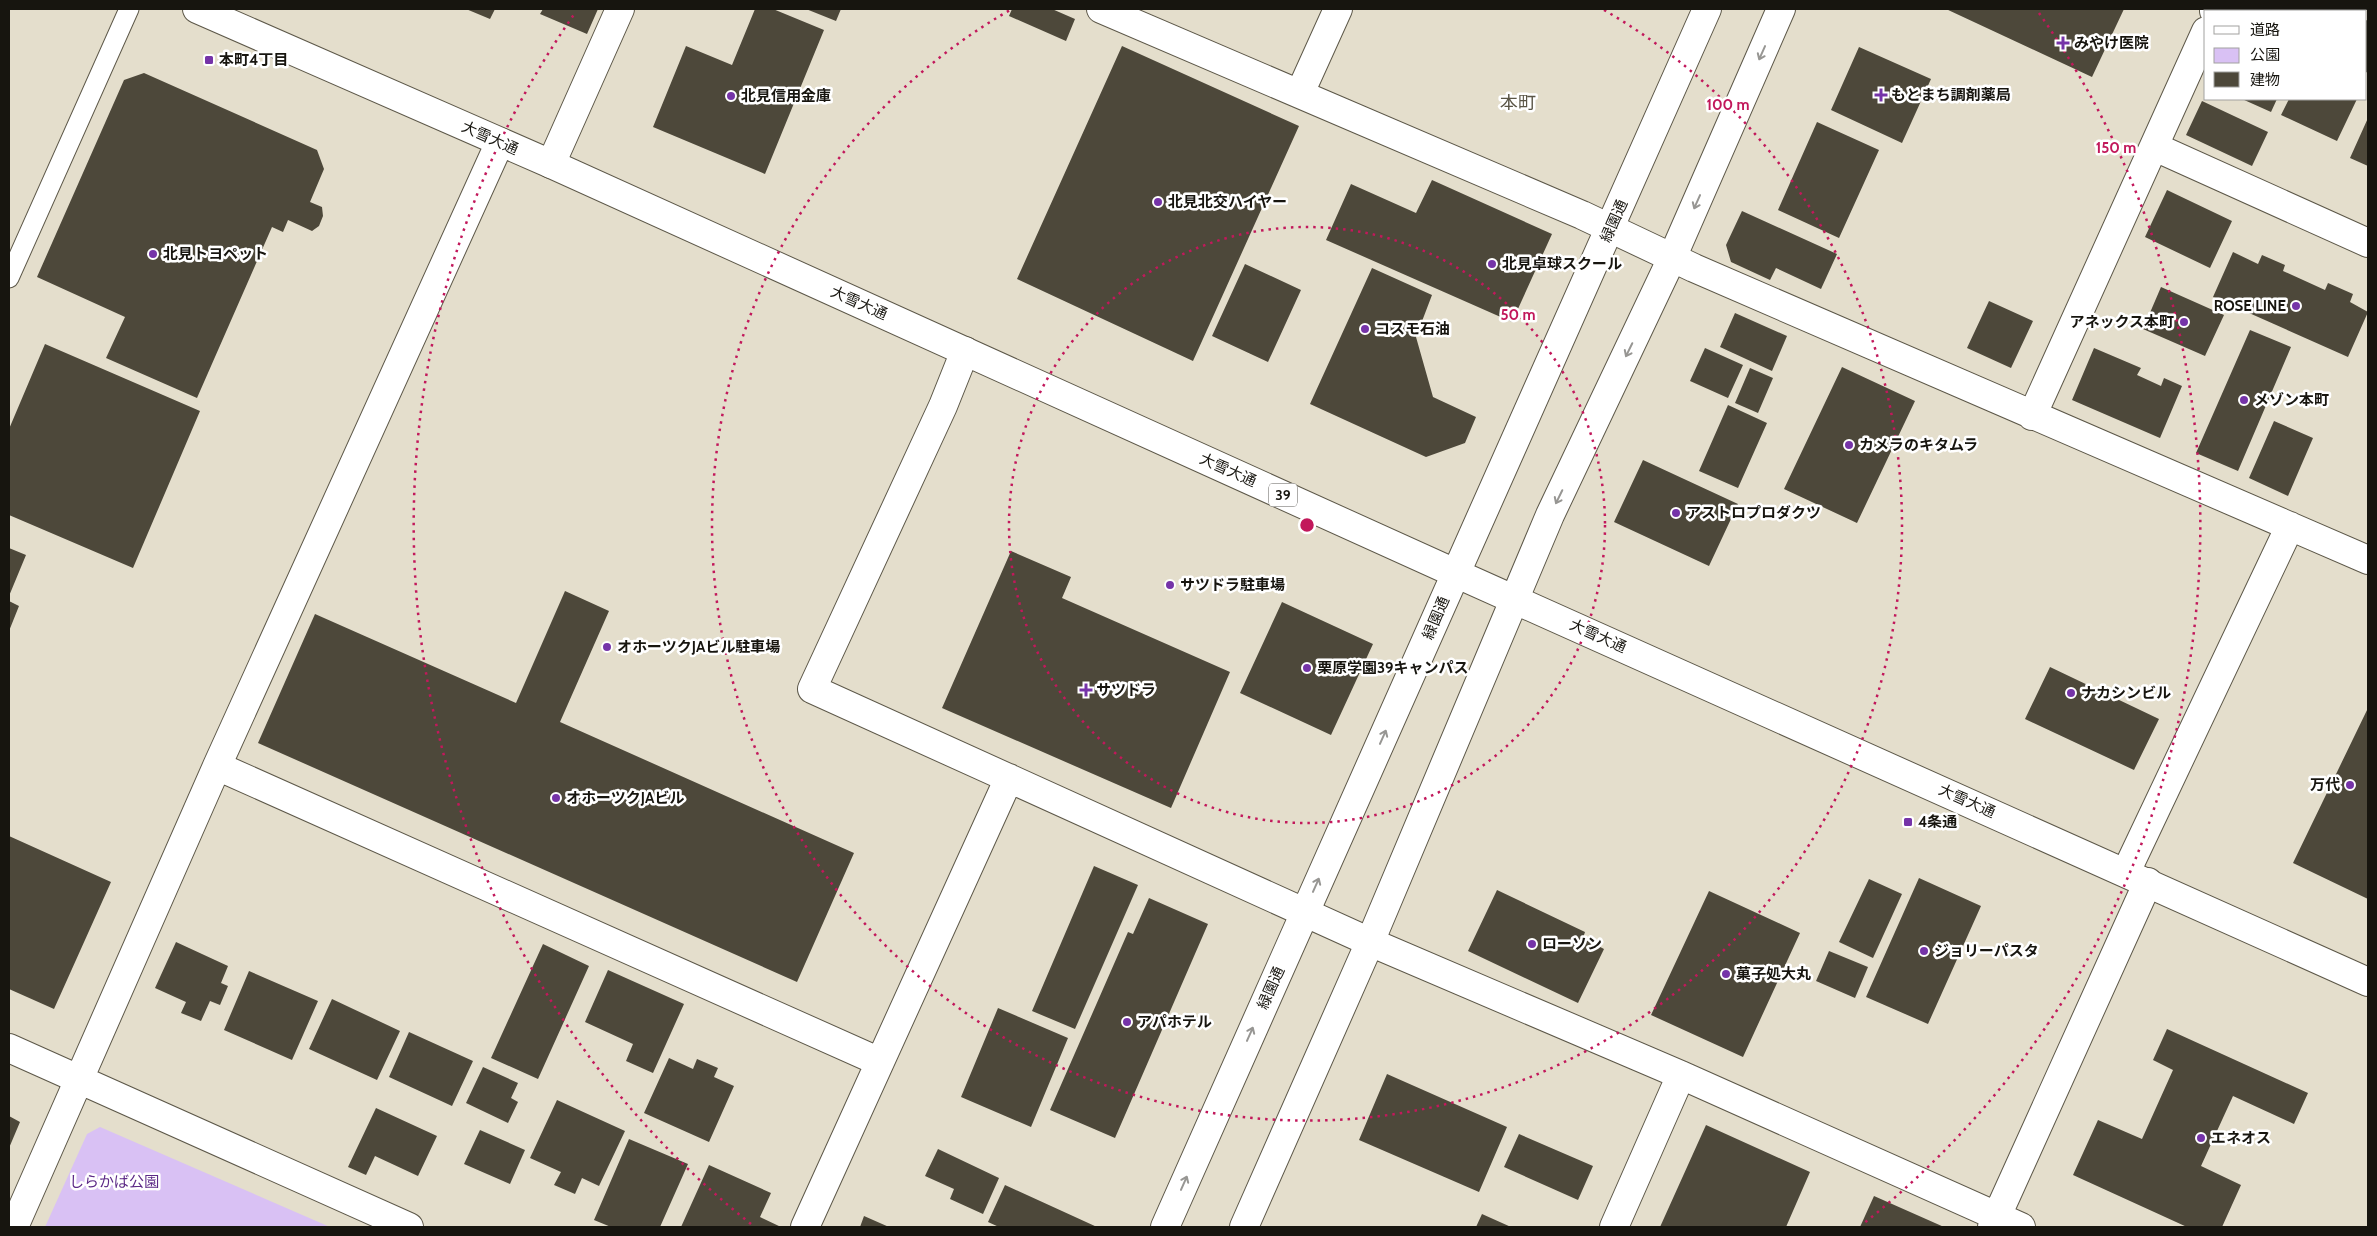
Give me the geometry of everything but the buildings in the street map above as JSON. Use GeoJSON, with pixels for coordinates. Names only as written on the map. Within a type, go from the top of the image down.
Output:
{"type":"FeatureCollection","features":[{"type":"Feature","properties":{"kind":"main road","name":"大雪大通"},"geometry":{"type":"LineString","coordinates":[[197,9],[551,164],[1455,573],[1516,598],[2368,982]]}},
{"type":"Feature","properties":{"kind":"main road"},"geometry":{"type":"LineString","coordinates":[[551,164],[620,9]]}},
{"type":"Feature","properties":{"kind":"main road"},"geometry":{"type":"LineString","coordinates":[[1101,9],[1582,215],[1672,258],[2032,416],[2368,560]]}},
{"type":"Feature","properties":{"kind":"main road"},"geometry":{"type":"LineString","coordinates":[[1300,93],[1338,9]]}},
{"type":"Feature","properties":{"kind":"main road","name":"緑園通"},"geometry":{"type":"LineString","coordinates":[[1165,1227],[1455,573],[1610,230],[1706,9]]}},
{"type":"Feature","properties":{"kind":"main road"},"geometry":{"type":"LineString","coordinates":[[1244,1227],[1370,942],[1550,515],[1672,258],[1781,9]]}},
{"type":"Feature","properties":{"kind":"main road"},"geometry":{"type":"LineString","coordinates":[[2032,416],[2204,36]]}},
{"type":"Feature","properties":{"kind":"main road"},"geometry":{"type":"LineString","coordinates":[[14,1227],[217,766],[500,142]]}},
{"type":"Feature","properties":{"kind":"main road"},"geometry":{"type":"LineString","coordinates":[[2155,147],[2368,243]]}},
{"type":"Feature","properties":{"kind":"main road"},"geometry":{"type":"LineString","coordinates":[[965,351],[943,406],[812,689],[1370,942],[1681,1075],[2003,1224],[2137,877],[2290,526]]}},
{"type":"Feature","properties":{"kind":"main road"},"geometry":{"type":"LineString","coordinates":[[217,766],[880,1062]]}},
{"type":"Feature","properties":{"kind":"main road"},"geometry":{"type":"LineString","coordinates":[[805,1227],[1009,778]]}},
{"type":"Feature","properties":{"kind":"main road"},"geometry":{"type":"LineString","coordinates":[[9,1048],[409,1227]]}},
{"type":"Feature","properties":{"kind":"main road"},"geometry":{"type":"LineString","coordinates":[[1614,1227],[1681,1075]]}},
{"type":"Feature","properties":{"kind":"lane"},"geometry":{"type":"LineString","coordinates":[[9,278],[129,9]]}},
{"type":"Feature","properties":{"kind":"green space","name":"しらかば公園"},"geometry":{"type":"Polygon","coordinates":[[[100,1127],[330,1227],[45,1227],[87,1134],[100,1127]]]}},
{"type":"Feature","properties":{"kind":"place","name":"みやけ医院"},"geometry":{"type":"Point","coordinates":[2063,43]}},
{"type":"Feature","properties":{"kind":"place","name":"本町4丁目"},"geometry":{"type":"Point","coordinates":[209,60]}},
{"type":"Feature","properties":{"kind":"place","name":"もとまち調剤薬局"},"geometry":{"type":"Point","coordinates":[1881,95]}},
{"type":"Feature","properties":{"kind":"place","name":"北見信用金庫"},"geometry":{"type":"Point","coordinates":[731,96]}},
{"type":"Feature","properties":{"kind":"place","name":"北見北交ハイヤー"},"geometry":{"type":"Point","coordinates":[1158,202]}},
{"type":"Feature","properties":{"kind":"place","name":"北見トヨペット"},"geometry":{"type":"Point","coordinates":[153,254]}},
{"type":"Feature","properties":{"kind":"place","name":"北見卓球スクール"},"geometry":{"type":"Point","coordinates":[1492,264]}},
{"type":"Feature","properties":{"kind":"place","name":"ROSE LINE"},"geometry":{"type":"Point","coordinates":[2296,306]}},
{"type":"Feature","properties":{"kind":"place","name":"アネックス本町"},"geometry":{"type":"Point","coordinates":[2184,322]}},
{"type":"Feature","properties":{"kind":"place","name":"コスモ石油"},"geometry":{"type":"Point","coordinates":[1365,329]}},
{"type":"Feature","properties":{"kind":"place","name":"メゾン本町"},"geometry":{"type":"Point","coordinates":[2244,400]}},
{"type":"Feature","properties":{"kind":"place","name":"カメラのキタムラ"},"geometry":{"type":"Point","coordinates":[1849,445]}},
{"type":"Feature","properties":{"kind":"place","name":"アストロプロダクツ"},"geometry":{"type":"Point","coordinates":[1676,513]}},
{"type":"Feature","properties":{"kind":"place","name":"サツドラ駐車場"},"geometry":{"type":"Point","coordinates":[1170,585]}},
{"type":"Feature","properties":{"kind":"place","name":"オホーツクJAビル駐車場"},"geometry":{"type":"Point","coordinates":[607,647]}},
{"type":"Feature","properties":{"kind":"place","name":"栗原学園39キャンパス"},"geometry":{"type":"Point","coordinates":[1307,668]}},
{"type":"Feature","properties":{"kind":"place","name":"サツドラ"},"geometry":{"type":"Point","coordinates":[1086,690]}},
{"type":"Feature","properties":{"kind":"place","name":"ナカシンビル"},"geometry":{"type":"Point","coordinates":[2071,693]}},
{"type":"Feature","properties":{"kind":"place","name":"万代"},"geometry":{"type":"Point","coordinates":[2350,785]}},
{"type":"Feature","properties":{"kind":"place","name":"オホーツクJAビル"},"geometry":{"type":"Point","coordinates":[556,798]}},
{"type":"Feature","properties":{"kind":"place","name":"4条通"},"geometry":{"type":"Point","coordinates":[1908,822]}},
{"type":"Feature","properties":{"kind":"place","name":"ローソン"},"geometry":{"type":"Point","coordinates":[1532,944]}},
{"type":"Feature","properties":{"kind":"place","name":"ジョリーパスタ"},"geometry":{"type":"Point","coordinates":[1924,951]}},
{"type":"Feature","properties":{"kind":"place","name":"菓子処大丸"},"geometry":{"type":"Point","coordinates":[1726,974]}},
{"type":"Feature","properties":{"kind":"place","name":"アパホテル"},"geometry":{"type":"Point","coordinates":[1127,1022]}},
{"type":"Feature","properties":{"kind":"place","name":"エネオス"},"geometry":{"type":"Point","coordinates":[2201,1138]}},
{"type":"Feature","properties":{"kind":"district","name":"本町"},"geometry":{"type":"Point","coordinates":[1518,103]}}]}
